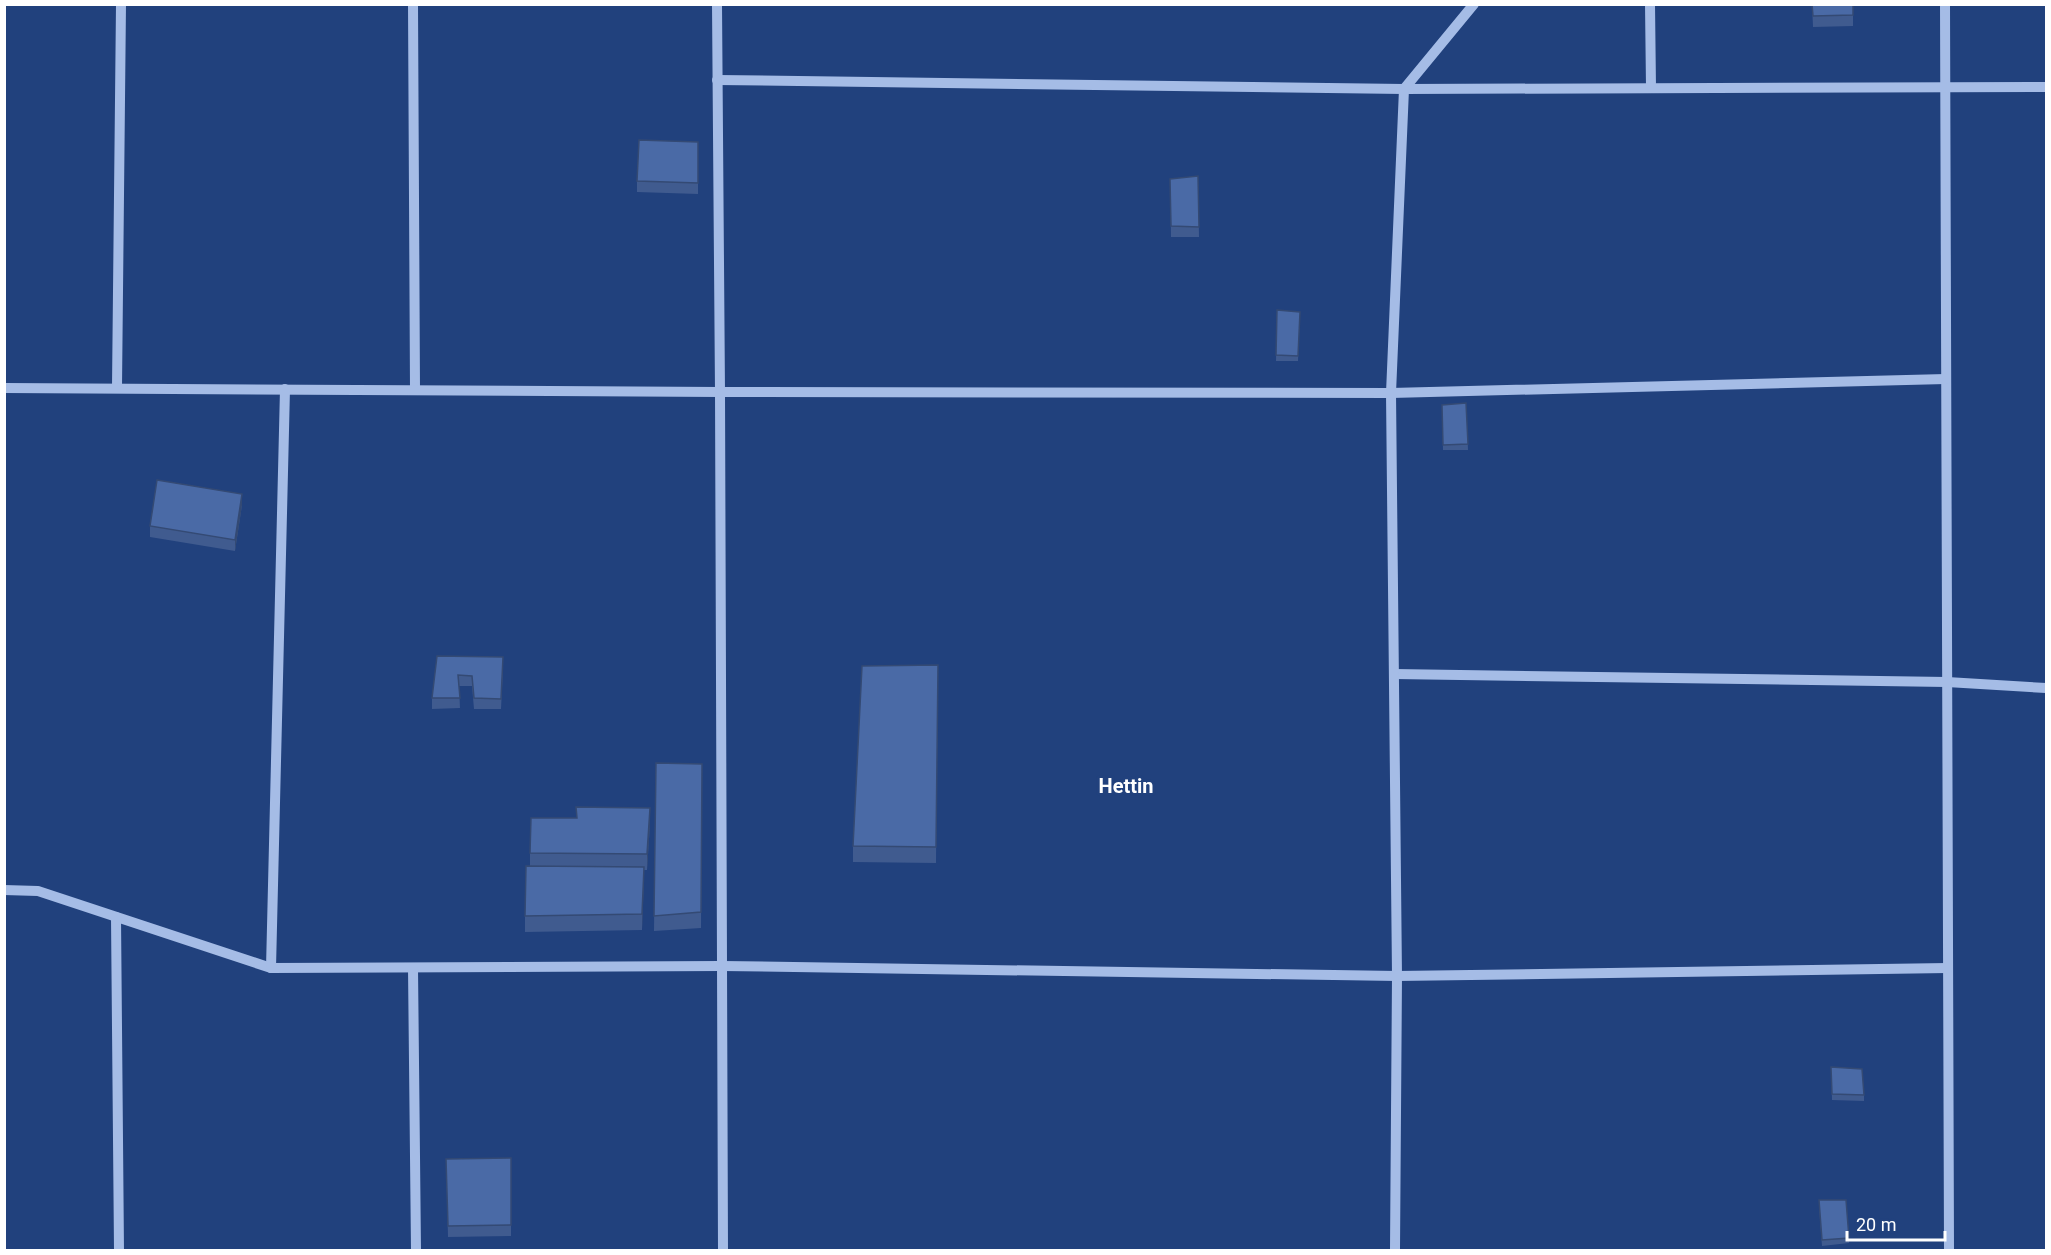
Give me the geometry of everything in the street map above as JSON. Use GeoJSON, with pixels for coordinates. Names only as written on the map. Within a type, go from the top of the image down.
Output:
{"type":"FeatureCollection","features":[{"type":"Feature","properties":{"kind":"street"},"geometry":{"type":"LineString","coordinates":[[117,387],[121,4]]}},
{"type":"Feature","properties":{"kind":"street"},"geometry":{"type":"LineString","coordinates":[[413,4],[415,390]]}},
{"type":"Feature","properties":{"kind":"street"},"geometry":{"type":"LineString","coordinates":[[717,4],[723,1251]]}},
{"type":"Feature","properties":{"kind":"street"},"geometry":{"type":"LineString","coordinates":[[1395,1251],[1397,976],[1391,393],[1404,89],[1474,4]]}},
{"type":"Feature","properties":{"kind":"street"},"geometry":{"type":"LineString","coordinates":[[1650,4],[1652,88]]}},
{"type":"Feature","properties":{"kind":"street"},"geometry":{"type":"LineString","coordinates":[[1945,4],[1949,1251]]}},
{"type":"Feature","properties":{"kind":"street"},"geometry":{"type":"LineString","coordinates":[[717,80],[1404,89],[2046,87]]}},
{"type":"Feature","properties":{"kind":"street"},"geometry":{"type":"LineString","coordinates":[[4,388],[1391,393],[1946,379]]}},
{"type":"Feature","properties":{"kind":"street"},"geometry":{"type":"LineString","coordinates":[[271,968],[285,389]]}},
{"type":"Feature","properties":{"kind":"street"},"geometry":{"type":"LineString","coordinates":[[1394,674],[1947,682],[2046,688]]}},
{"type":"Feature","properties":{"kind":"street"},"geometry":{"type":"LineString","coordinates":[[4,890],[38,891],[271,968],[722,966],[1397,976],[1948,968]]}},
{"type":"Feature","properties":{"kind":"street"},"geometry":{"type":"LineString","coordinates":[[116,917],[119,1251]]}},
{"type":"Feature","properties":{"kind":"street"},"geometry":{"type":"LineString","coordinates":[[413,968],[416,1251]]}},
{"type":"Feature","properties":{"kind":"building"},"geometry":{"type":"Polygon","coordinates":[[[1812,4],[1853,4],[1853,15],[1813,16],[1812,4]]]}},
{"type":"Feature","properties":{"kind":"building"},"geometry":{"type":"Polygon","coordinates":[[[639,140],[698,142],[698,183],[637,181],[639,140]]]}},
{"type":"Feature","properties":{"kind":"building"},"geometry":{"type":"Polygon","coordinates":[[[1198,176],[1199,227],[1171,226],[1170,179],[1198,176]]]}},
{"type":"Feature","properties":{"kind":"building"},"geometry":{"type":"Polygon","coordinates":[[[1277,310],[1300,312],[1298,356],[1276,355],[1277,310]]]}},
{"type":"Feature","properties":{"kind":"building"},"geometry":{"type":"Polygon","coordinates":[[[1466,403],[1468,444],[1443,445],[1442,405],[1466,403]]]}},
{"type":"Feature","properties":{"kind":"building"},"geometry":{"type":"Polygon","coordinates":[[[157,480],[242,494],[235,540],[150,526],[157,480]]]}},
{"type":"Feature","properties":{"kind":"building"},"geometry":{"type":"Polygon","coordinates":[[[437,656],[503,657],[501,699],[474,698],[472,676],[458,675],[460,698],[432,698],[437,656]]]}},
{"type":"Feature","properties":{"kind":"building"},"geometry":{"type":"Polygon","coordinates":[[[938,665],[936,847],[853,846],[862,666],[938,665]]]}},
{"type":"Feature","properties":{"kind":"building"},"geometry":{"type":"Polygon","coordinates":[[[656,763],[702,764],[701,912],[654,916],[656,763]]]}},
{"type":"Feature","properties":{"kind":"building"},"geometry":{"type":"Polygon","coordinates":[[[576,807],[650,808],[647,854],[530,853],[531,818],[577,818],[576,807]]]}},
{"type":"Feature","properties":{"kind":"building"},"geometry":{"type":"Polygon","coordinates":[[[526,866],[644,867],[642,914],[525,916],[526,866]]]}},
{"type":"Feature","properties":{"kind":"building"},"geometry":{"type":"Polygon","coordinates":[[[1831,1067],[1862,1069],[1864,1095],[1832,1094],[1831,1067]]]}},
{"type":"Feature","properties":{"kind":"building"},"geometry":{"type":"Polygon","coordinates":[[[511,1158],[511,1225],[448,1226],[446,1159],[511,1158]]]}},
{"type":"Feature","properties":{"kind":"building"},"geometry":{"type":"Polygon","coordinates":[[[1819,1200],[1846,1200],[1849,1238],[1822,1240],[1819,1200]]]}},
{"type":"Feature","properties":{"kind":"district","name":"Hettin"},"geometry":{"type":"Point","coordinates":[1126,786]}}]}
